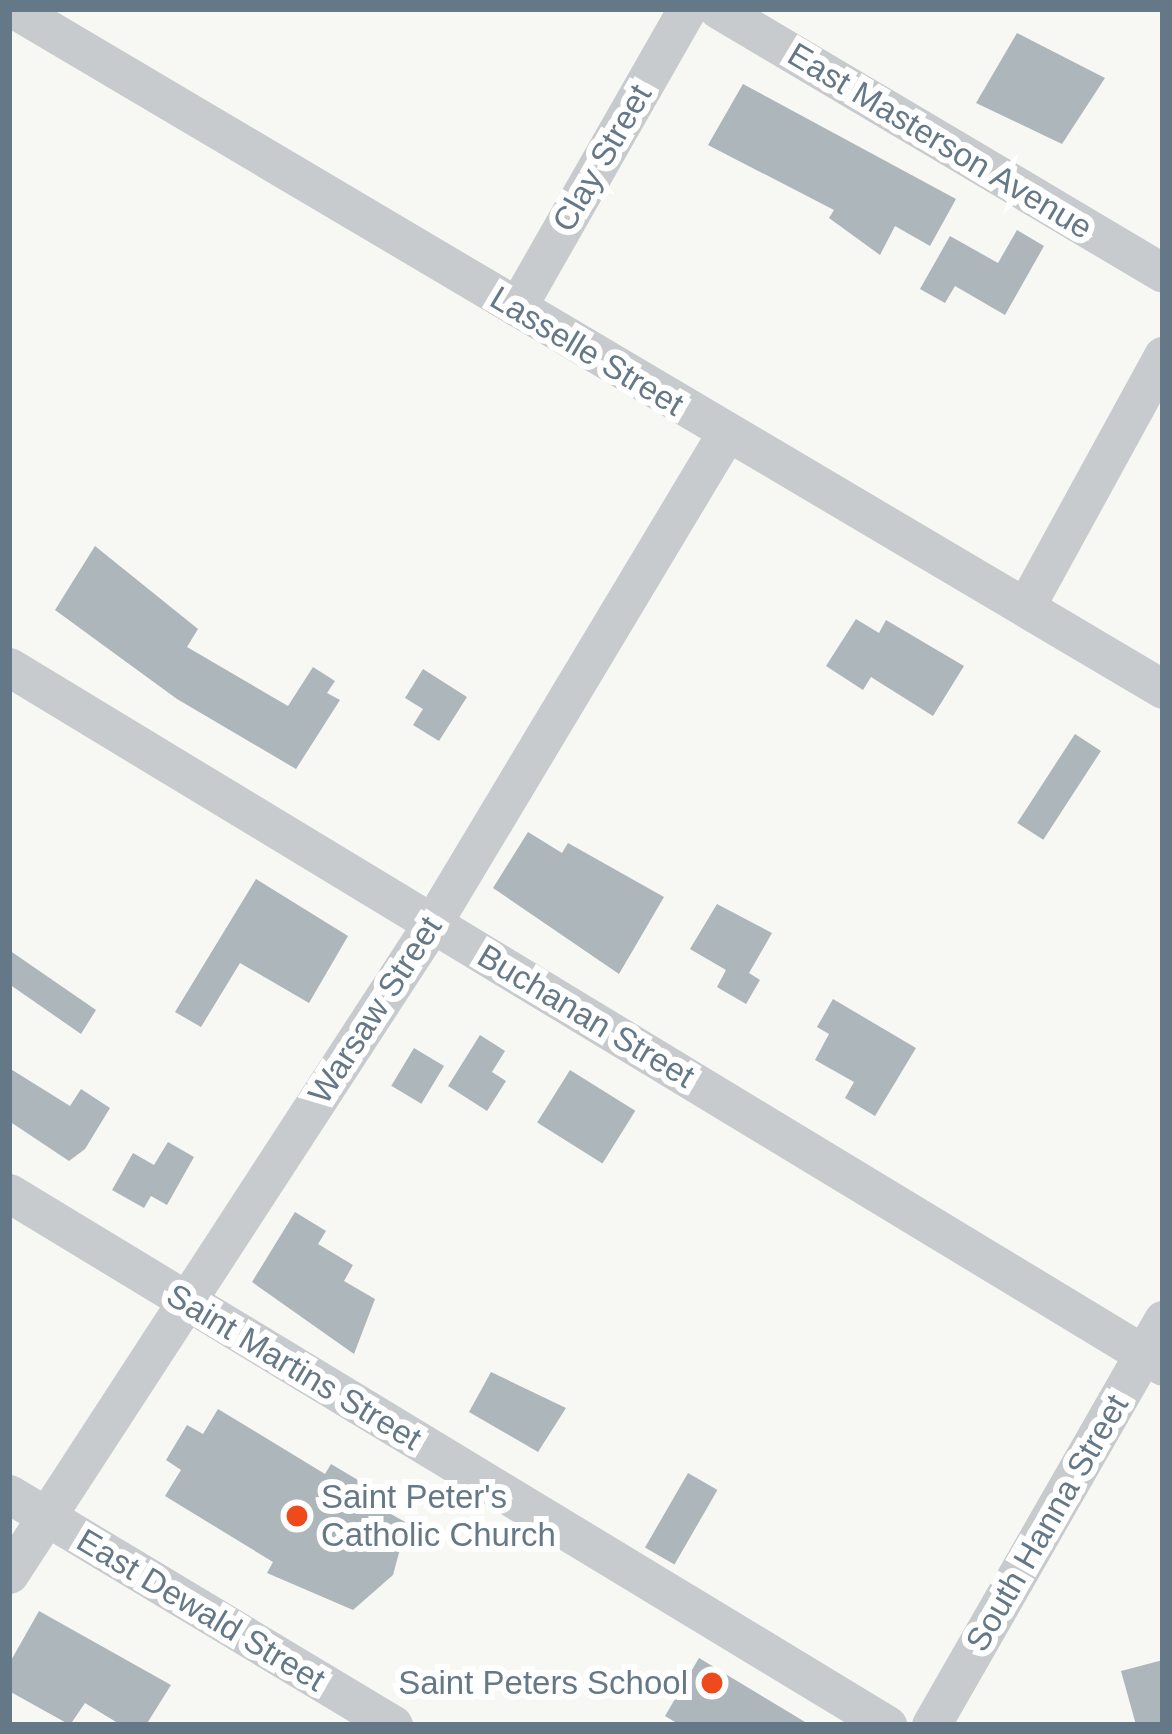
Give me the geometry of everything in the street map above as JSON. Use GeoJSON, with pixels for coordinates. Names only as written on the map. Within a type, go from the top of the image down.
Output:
{"type":"FeatureCollection","features":[{"type":"Feature","properties":{"kind":"street","name":"Lasselle Street"},"geometry":{"type":"LineString","coordinates":[[14,9],[725,435],[1027,604],[1163,689]]}},
{"type":"Feature","properties":{"kind":"street","name":"Clay Street"},"geometry":{"type":"LineString","coordinates":[[517,308],[687,9]]}},
{"type":"Feature","properties":{"kind":"street","name":"East Masterson Avenue"},"geometry":{"type":"LineString","coordinates":[[718,9],[1163,273]]}},
{"type":"Feature","properties":{"kind":"street"},"geometry":{"type":"LineString","coordinates":[[1027,604],[1163,356]]}},
{"type":"Feature","properties":{"kind":"street","name":"Warsaw Street"},"geometry":{"type":"LineString","coordinates":[[9,1574],[433,922],[725,435]]}},
{"type":"Feature","properties":{"kind":"street","name":"Buchanan Street"},"geometry":{"type":"LineString","coordinates":[[9,667],[1157,1347]]}},
{"type":"Feature","properties":{"kind":"street","name":"Saint Martins Street"},"geometry":{"type":"LineString","coordinates":[[9,1193],[887,1725]]}},
{"type":"Feature","properties":{"kind":"street","name":"South Hanna Street"},"geometry":{"type":"LineString","coordinates":[[931,1725],[1157,1347]]}},
{"type":"Feature","properties":{"kind":"street","name":"East Dewald Street"},"geometry":{"type":"LineString","coordinates":[[9,1494],[393,1725]]}},
{"type":"Feature","properties":{"kind":"building"},"geometry":{"type":"Polygon","coordinates":[[[1017,33],[1105,78],[1062,144],[976,103],[1017,33]]]}},
{"type":"Feature","properties":{"kind":"building"},"geometry":{"type":"Polygon","coordinates":[[[743,84],[956,199],[930,246],[895,226],[880,255],[829,218],[834,210],[708,145],[743,84]]]}},
{"type":"Feature","properties":{"kind":"building"},"geometry":{"type":"Polygon","coordinates":[[[1017,230],[1044,246],[1005,315],[955,286],[945,303],[920,289],[950,236],[998,263],[1017,230]]]}},
{"type":"Feature","properties":{"kind":"building"},"geometry":{"type":"Polygon","coordinates":[[[95,546],[198,629],[187,647],[288,706],[313,667],[335,681],[327,693],[340,700],[296,769],[177,699],[55,610],[95,546]]]}},
{"type":"Feature","properties":{"kind":"building"},"geometry":{"type":"Polygon","coordinates":[[[856,619],[879,633],[886,620],[964,666],[933,716],[871,677],[863,690],[826,666],[856,619]]]}},
{"type":"Feature","properties":{"kind":"building"},"geometry":{"type":"Polygon","coordinates":[[[423,669],[467,697],[439,741],[413,725],[423,709],[405,698],[423,669]]]}},
{"type":"Feature","properties":{"kind":"building"},"geometry":{"type":"Polygon","coordinates":[[[1075,734],[1101,751],[1043,840],[1017,823],[1075,734]]]}},
{"type":"Feature","properties":{"kind":"building"},"geometry":{"type":"Polygon","coordinates":[[[528,832],[562,853],[568,843],[664,897],[619,974],[493,888],[528,832]]]}},
{"type":"Feature","properties":{"kind":"building"},"geometry":{"type":"Polygon","coordinates":[[[256,879],[348,936],[309,1003],[240,963],[201,1027],[175,1012],[256,879]]]}},
{"type":"Feature","properties":{"kind":"building"},"geometry":{"type":"Polygon","coordinates":[[[717,904],[772,933],[749,973],[760,980],[746,1004],[717,987],[726,970],[690,949],[717,904]]]}},
{"type":"Feature","properties":{"kind":"building"},"geometry":{"type":"Polygon","coordinates":[[[9,950],[96,1010],[81,1034],[9,984],[9,950]]]}},
{"type":"Feature","properties":{"kind":"building"},"geometry":{"type":"Polygon","coordinates":[[[833,999],[916,1048],[875,1116],[845,1098],[854,1082],[815,1060],[829,1034],[817,1027],[833,999]]]}},
{"type":"Feature","properties":{"kind":"building"},"geometry":{"type":"Polygon","coordinates":[[[480,1035],[505,1051],[492,1072],[506,1081],[487,1111],[448,1086],[480,1035]]]}},
{"type":"Feature","properties":{"kind":"building"},"geometry":{"type":"Polygon","coordinates":[[[414,1048],[444,1066],[421,1104],[391,1086],[414,1048]]]}},
{"type":"Feature","properties":{"kind":"building"},"geometry":{"type":"Polygon","coordinates":[[[9,1068],[70,1106],[81,1089],[110,1108],[85,1149],[69,1161],[9,1121],[9,1068]]]}},
{"type":"Feature","properties":{"kind":"building"},"geometry":{"type":"Polygon","coordinates":[[[570,1070],[635,1111],[602,1163],[537,1123],[570,1070]]]}},
{"type":"Feature","properties":{"kind":"building"},"geometry":{"type":"Polygon","coordinates":[[[168,1142],[194,1157],[167,1205],[151,1196],[144,1208],[112,1190],[133,1153],[154,1165],[168,1142]]]}},
{"type":"Feature","properties":{"kind":"building"},"geometry":{"type":"Polygon","coordinates":[[[295,1212],[326,1231],[318,1244],[353,1265],[344,1281],[375,1299],[354,1354],[252,1282],[295,1212]]]}},
{"type":"Feature","properties":{"kind":"building"},"geometry":{"type":"Polygon","coordinates":[[[491,1372],[566,1408],[538,1452],[469,1412],[491,1372]]]}},
{"type":"Feature","properties":{"kind":"building","name":"Saint Peter's Catholic Church"},"geometry":{"type":"Polygon","coordinates":[[[218,1409],[325,1474],[331,1464],[378,1492],[371,1503],[407,1523],[393,1575],[353,1610],[267,1573],[273,1562],[165,1496],[181,1470],[166,1460],[187,1425],[203,1434],[218,1409]]]}},
{"type":"Feature","properties":{"kind":"building"},"geometry":{"type":"Polygon","coordinates":[[[688,1473],[717,1490],[674,1564],[645,1547],[688,1473]]]}},
{"type":"Feature","properties":{"kind":"building"},"geometry":{"type":"Polygon","coordinates":[[[39,1611],[171,1685],[146,1725],[121,1725],[85,1703],[70,1725],[9,1691],[9,1664],[39,1611]]]}},
{"type":"Feature","properties":{"kind":"building","name":"Saint Peters School"},"geometry":{"type":"Polygon","coordinates":[[[699,1658],[810,1725],[680,1725],[665,1716],[699,1658]]]}},
{"type":"Feature","properties":{"kind":"building"},"geometry":{"type":"Polygon","coordinates":[[[1163,1660],[1163,1725],[1136,1725],[1121,1671],[1163,1660]]]}},
{"type":"Feature","properties":{"kind":"place","name":"Saint Peter's Catholic Church"},"geometry":{"type":"Point","coordinates":[297,1516]}},
{"type":"Feature","properties":{"kind":"place","name":"Saint Peters School"},"geometry":{"type":"Point","coordinates":[712,1683]}}]}
